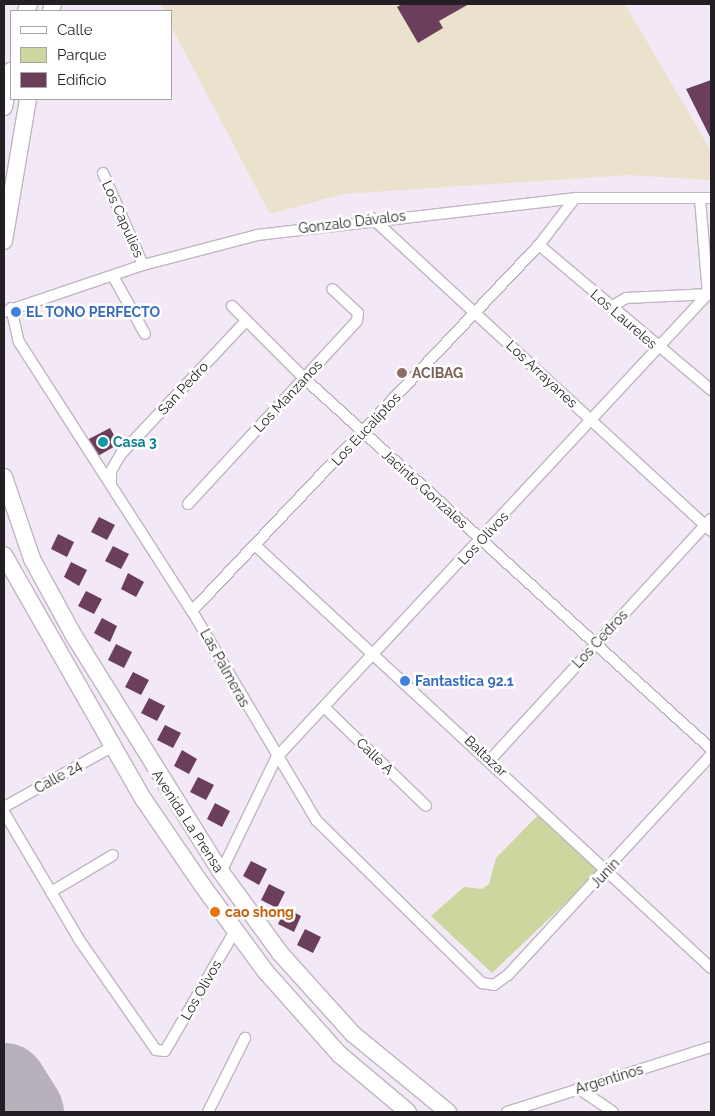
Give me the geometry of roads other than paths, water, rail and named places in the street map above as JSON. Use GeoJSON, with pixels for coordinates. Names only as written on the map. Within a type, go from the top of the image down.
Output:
{"type":"FeatureCollection","features":[{"type":"Feature","properties":{"kind":"main road"},"geometry":{"type":"LineString","coordinates":[[4,107],[10,76]]}},
{"type":"Feature","properties":{"kind":"main road"},"geometry":{"type":"LineString","coordinates":[[4,241],[28,100]]}},
{"type":"Feature","properties":{"kind":"main road","name":"Avenida La Prensa"},"geometry":{"type":"LineString","coordinates":[[4,477],[32,559],[70,628],[221,872],[280,953],[353,1034],[448,1112]]}},
{"type":"Feature","properties":{"kind":"main road","name":"Avenida La Prensa"},"geometry":{"type":"LineString","coordinates":[[4,556],[144,800],[266,972],[339,1054],[408,1112]]}},
{"type":"Feature","properties":{"kind":"street","name":"Los Capulies"},"geometry":{"type":"LineString","coordinates":[[103,173],[143,265]]}},
{"type":"Feature","properties":{"kind":"street","name":"Gonzalo Dávalos"},"geometry":{"type":"LineString","coordinates":[[8,310],[143,265],[257,235],[372,218],[575,198],[711,198]]}},
{"type":"Feature","properties":{"kind":"street","name":"Los Eucaliptos"},"geometry":{"type":"LineString","coordinates":[[192,611],[258,547],[539,245],[575,198]]}},
{"type":"Feature","properties":{"kind":"street"},"geometry":{"type":"LineString","coordinates":[[611,307],[626,298],[710,294],[700,198]]}},
{"type":"Feature","properties":{"kind":"street","name":"Los Arrayanes"},"geometry":{"type":"LineString","coordinates":[[372,218],[709,525]]}},
{"type":"Feature","properties":{"kind":"street","name":"Los Laureles"},"geometry":{"type":"LineString","coordinates":[[539,245],[658,348],[711,390]]}},
{"type":"Feature","properties":{"kind":"street"},"geometry":{"type":"LineString","coordinates":[[113,276],[145,334]]}},
{"type":"Feature","properties":{"kind":"street","name":"Los Manzanos"},"geometry":{"type":"LineString","coordinates":[[188,504],[359,316],[332,289]]}},
{"type":"Feature","properties":{"kind":"street","name":"Los Olivos"},"geometry":{"type":"LineString","coordinates":[[221,872],[276,758],[374,652],[482,540],[710,294]]}},
{"type":"Feature","properties":{"kind":"street","name":"Jacinto Gonzales"},"geometry":{"type":"LineString","coordinates":[[232,306],[304,378],[711,749]]}},
{"type":"Feature","properties":{"kind":"street","name":"Las Palmeras"},"geometry":{"type":"LineString","coordinates":[[8,310],[19,342],[112,482],[192,611],[276,758],[316,820],[482,983],[494,985]]}},
{"type":"Feature","properties":{"kind":"street","name":"San Pedro"},"geometry":{"type":"LineString","coordinates":[[112,482],[111,471],[121,454],[246,321]]}},
{"type":"Feature","properties":{"kind":"street","name":"Los Cedros"},"geometry":{"type":"LineString","coordinates":[[490,760],[595,643],[709,525]]}},
{"type":"Feature","properties":{"kind":"street","name":"Baltazar"},"geometry":{"type":"LineString","coordinates":[[258,547],[374,652],[711,968]]}},
{"type":"Feature","properties":{"kind":"street","name":"Calle A"},"geometry":{"type":"LineString","coordinates":[[324,706],[426,806]]}},
{"type":"Feature","properties":{"kind":"street","name":"Calle 24"},"geometry":{"type":"LineString","coordinates":[[4,807],[113,746]]}},
{"type":"Feature","properties":{"kind":"street","name":"Junín"},"geometry":{"type":"LineString","coordinates":[[494,985],[608,870],[711,755]]}},
{"type":"Feature","properties":{"kind":"street"},"geometry":{"type":"LineString","coordinates":[[4,812],[51,892],[114,855]]}},
{"type":"Feature","properties":{"kind":"street","name":"Los Olivos"},"geometry":{"type":"LineString","coordinates":[[51,892],[156,1050],[165,1051],[236,930]]}},
{"type":"Feature","properties":{"kind":"street"},"geometry":{"type":"LineString","coordinates":[[208,1112],[245,1038]]}},
{"type":"Feature","properties":{"kind":"street","name":"Argentinos"},"geometry":{"type":"LineString","coordinates":[[507,1112],[711,1047]]}},
{"type":"Feature","properties":{"kind":"street"},"geometry":{"type":"LineString","coordinates":[[578,1088],[613,1112]]}},
{"type":"Feature","properties":{"kind":"place","name":"EL TONO PERFECTO"},"geometry":{"type":"Point","coordinates":[16,312]}},
{"type":"Feature","properties":{"kind":"place","name":"ACIBAG"},"geometry":{"type":"Point","coordinates":[402,373]}},
{"type":"Feature","properties":{"kind":"place","name":"Casa 3"},"geometry":{"type":"Point","coordinates":[103,442]}},
{"type":"Feature","properties":{"kind":"place","name":"Fantastica 92.1"},"geometry":{"type":"Point","coordinates":[405,681]}},
{"type":"Feature","properties":{"kind":"place","name":"cao shong"},"geometry":{"type":"Point","coordinates":[215,912]}}]}
